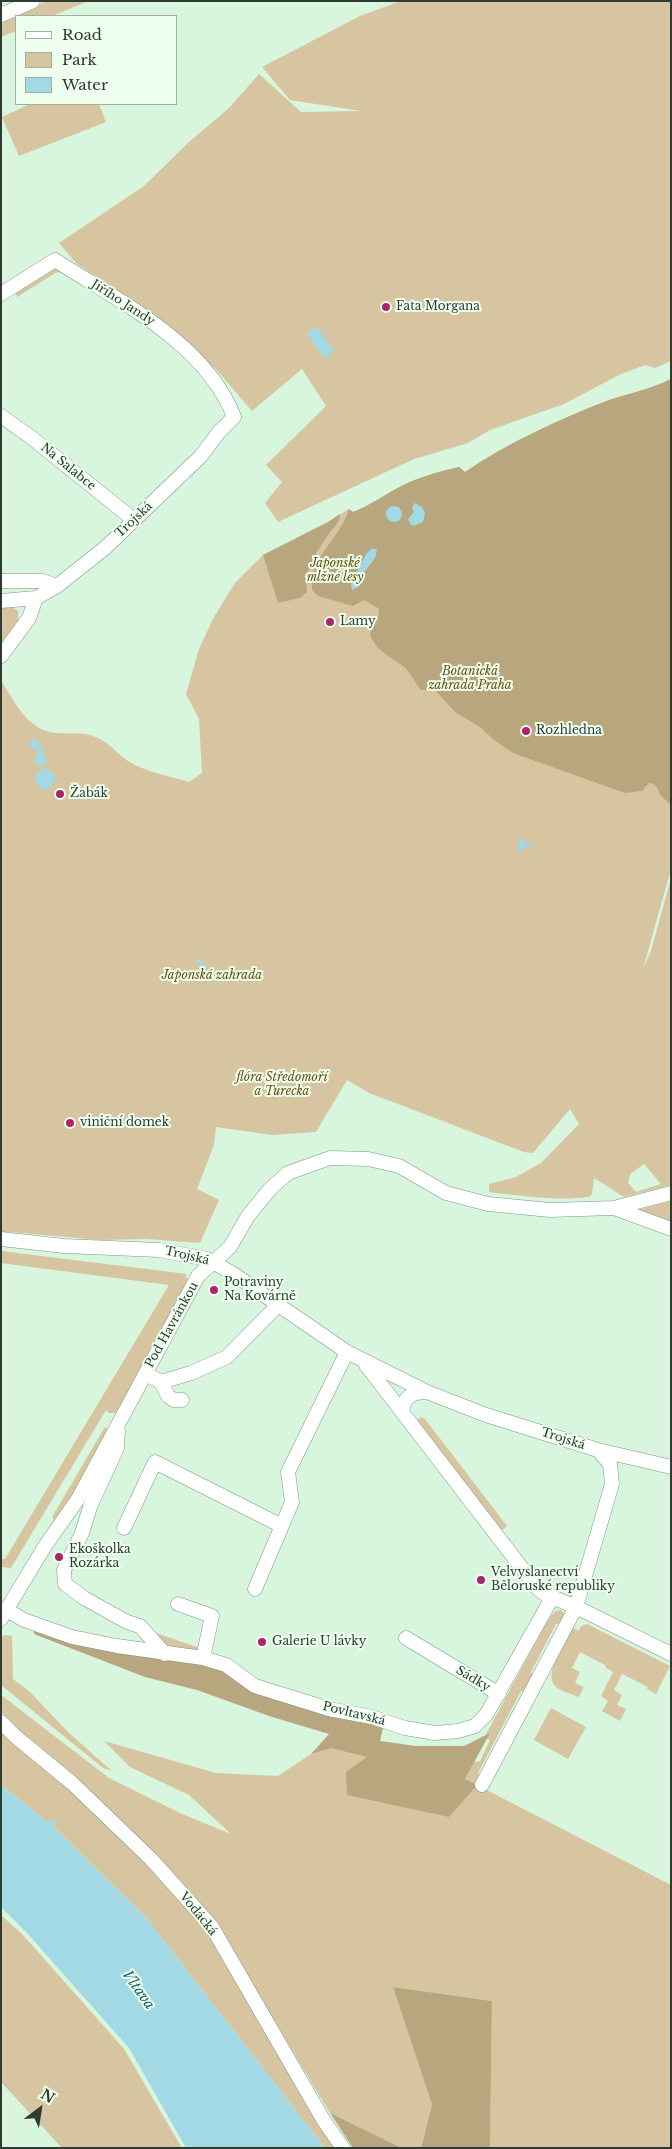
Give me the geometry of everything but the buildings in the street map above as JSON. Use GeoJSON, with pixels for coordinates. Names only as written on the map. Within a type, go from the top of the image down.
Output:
{"type":"FeatureCollection","features":[{"type":"Feature","properties":{"kind":"street"},"geometry":{"type":"LineString","coordinates":[[1,15],[33,1]]}},
{"type":"Feature","properties":{"kind":"street","name":"Jiřího Jandy"},"geometry":{"type":"LineString","coordinates":[[1,294],[55,260],[158,326],[197,360],[212,377],[228,401]]}},
{"type":"Feature","properties":{"kind":"street","name":"Trojská"},"geometry":{"type":"LineString","coordinates":[[1,601],[36,598],[57,586],[105,548],[201,456],[219,432],[234,417],[228,401]]}},
{"type":"Feature","properties":{"kind":"street","name":"Na Salabce"},"geometry":{"type":"LineString","coordinates":[[1,416],[32,438],[134,520]]}},
{"type":"Feature","properties":{"kind":"street"},"geometry":{"type":"LineString","coordinates":[[1,581],[42,581],[57,586]]}},
{"type":"Feature","properties":{"kind":"street"},"geometry":{"type":"LineString","coordinates":[[1,656],[29,618],[36,598]]}},
{"type":"Feature","properties":{"kind":"street","name":"Pod Havránkou"},"geometry":{"type":"LineString","coordinates":[[4,1614],[45,1546],[78,1499],[198,1276],[230,1247],[248,1216],[270,1189],[288,1173],[330,1158],[368,1159],[399,1166],[446,1193],[488,1204],[550,1210],[614,1208],[671,1193]]}},
{"type":"Feature","properties":{"kind":"street","name":"Pod Havránkou"},"geometry":{"type":"LineString","coordinates":[[614,1208],[671,1229]]}},
{"type":"Feature","properties":{"kind":"street","name":"Trojská"},"geometry":{"type":"LineString","coordinates":[[1,1239],[64,1246],[159,1250],[188,1255],[214,1263],[347,1352],[427,1392],[486,1415],[598,1450],[610,1464],[612,1484],[576,1607]]}},
{"type":"Feature","properties":{"kind":"street"},"geometry":{"type":"LineString","coordinates":[[161,1382],[191,1373],[227,1357],[278,1305]]}},
{"type":"Feature","properties":{"kind":"street"},"geometry":{"type":"LineString","coordinates":[[255,1589],[292,1502],[288,1472],[347,1352]]}},
{"type":"Feature","properties":{"kind":"street","name":"Trojská"},"geometry":{"type":"LineString","coordinates":[[360,1359],[376,1376],[538,1590],[671,1654]]}},
{"type":"Feature","properties":{"kind":"street"},"geometry":{"type":"LineString","coordinates":[[146,1374],[161,1382],[168,1396],[174,1400],[182,1400]]}},
{"type":"Feature","properties":{"kind":"street"},"geometry":{"type":"LineString","coordinates":[[402,1412],[404,1403],[409,1395],[427,1392]]}},
{"type":"Feature","properties":{"kind":"street","name":"Pod Havránkou"},"geometry":{"type":"LineString","coordinates":[[118,1424],[117,1448],[90,1507],[82,1533],[64,1570],[65,1584],[84,1598],[127,1622],[140,1626],[164,1654]]}},
{"type":"Feature","properties":{"kind":"street"},"geometry":{"type":"LineString","coordinates":[[598,1450],[671,1467]]}},
{"type":"Feature","properties":{"kind":"street"},"geometry":{"type":"LineString","coordinates":[[124,1528],[155,1462],[282,1526]]}},
{"type":"Feature","properties":{"kind":"street","name":"Sádky"},"geometry":{"type":"LineString","coordinates":[[406,1638],[498,1694],[552,1598]]}},
{"type":"Feature","properties":{"kind":"street"},"geometry":{"type":"LineString","coordinates":[[178,1604],[212,1616],[203,1658]]}},
{"type":"Feature","properties":{"kind":"street"},"geometry":{"type":"LineString","coordinates":[[482,1785],[576,1607]]}},
{"type":"Feature","properties":{"kind":"street","name":"Povltavská"},"geometry":{"type":"LineString","coordinates":[[4,1614],[72,1637],[164,1654],[203,1658],[226,1665],[255,1686],[329,1709],[372,1717],[405,1728],[435,1733],[458,1731],[475,1726],[486,1715],[498,1694]]}},
{"type":"Feature","properties":{"kind":"street","name":"Vodácká"},"geometry":{"type":"LineString","coordinates":[[1,1722],[72,1784],[151,1859],[212,1927],[324,2121],[343,2148]]}},
{"type":"Feature","properties":{"kind":"green space"},"geometry":{"type":"Polygon","coordinates":[[[47,1],[89,1],[54,15],[15,15],[15,31],[1,37],[1,21],[47,1]]]}},
{"type":"Feature","properties":{"kind":"green space"},"geometry":{"type":"Polygon","coordinates":[[[401,1],[671,1],[671,361],[655,368],[645,365],[619,375],[564,404],[490,430],[468,443],[414,459],[278,522],[265,503],[282,482],[266,465],[326,406],[302,369],[252,411],[214,367],[211,369],[155,321],[157,316],[77,264],[59,243],[144,186],[189,142],[229,108],[259,74],[301,112],[361,111],[290,100],[262,67],[360,16],[401,1]]]}},
{"type":"Feature","properties":{"kind":"green space"},"geometry":{"type":"Polygon","coordinates":[[[28,105],[99,105],[106,122],[19,156],[2,117],[28,105]]]}},
{"type":"Feature","properties":{"kind":"green space"},"geometry":{"type":"Polygon","coordinates":[[[55,267],[80,282],[79,284],[62,273],[57,272],[17,297],[16,293],[55,267]]]}},
{"type":"Feature","properties":{"kind":"green space","name":"Botanická zahrada Praha"},"geometry":{"type":"Polygon","coordinates":[[[671,379],[671,869],[643,969],[651,951],[671,878],[671,1185],[624,1197],[594,1178],[592,1194],[589,1197],[552,1198],[489,1192],[489,1184],[516,1177],[541,1163],[579,1124],[570,1109],[533,1153],[524,1152],[369,1093],[347,1080],[316,1132],[272,1135],[216,1127],[214,1145],[197,1189],[219,1200],[200,1243],[146,1239],[100,1240],[11,1232],[1,1233],[1,680],[23,714],[37,727],[56,733],[93,736],[102,740],[135,765],[149,771],[189,782],[202,773],[199,719],[186,694],[199,649],[214,617],[235,583],[263,555],[328,522],[349,509],[353,512],[358,510],[410,482],[434,473],[459,467],[465,472],[517,441],[554,423],[609,400],[671,379]],[[644,1164],[630,1174],[628,1183],[636,1192],[661,1184],[644,1164]]]}},
{"type":"Feature","properties":{"kind":"green space","name":"Japonské mlžné lesy"},"geometry":{"type":"Polygon","coordinates":[[[671,379],[671,805],[660,795],[654,784],[649,783],[642,791],[625,793],[513,753],[494,740],[480,727],[455,712],[435,690],[421,690],[406,669],[376,645],[370,634],[379,614],[378,608],[364,600],[353,606],[318,596],[312,590],[312,578],[320,558],[345,520],[349,509],[353,512],[358,510],[410,482],[426,476],[459,467],[465,472],[517,441],[554,423],[609,400],[671,379]]]}},
{"type":"Feature","properties":{"kind":"green space"},"geometry":{"type":"Polygon","coordinates":[[[340,514],[337,523],[321,545],[310,567],[307,592],[300,598],[278,603],[263,555],[340,514]]]}},
{"type":"Feature","properties":{"kind":"green space"},"geometry":{"type":"Polygon","coordinates":[[[11,606],[18,611],[18,623],[1,647],[1,609],[11,606]]]}},
{"type":"Feature","properties":{"kind":"green space"},"geometry":{"type":"Polygon","coordinates":[[[671,1201],[671,1223],[638,1210],[671,1201]]]}},
{"type":"Feature","properties":{"kind":"green space"},"geometry":{"type":"Polygon","coordinates":[[[1,1251],[187,1274],[185,1277],[189,1279],[142,1369],[116,1413],[109,1413],[106,1410],[11,1568],[1,1567],[1,1559],[5,1559],[169,1285],[1,1263],[1,1251]]]}},
{"type":"Feature","properties":{"kind":"green space"},"geometry":{"type":"Polygon","coordinates":[[[421,1417],[425,1419],[507,1526],[500,1531],[416,1421],[421,1417]]]}},
{"type":"Feature","properties":{"kind":"green space"},"geometry":{"type":"Polygon","coordinates":[[[105,1427],[108,1430],[71,1505],[42,1539],[54,1519],[52,1517],[105,1427]]]}},
{"type":"Feature","properties":{"kind":"green space"},"geometry":{"type":"Polygon","coordinates":[[[561,1610],[564,1613],[561,1623],[556,1624],[531,1672],[533,1676],[526,1691],[521,1691],[478,1773],[480,1778],[477,1785],[671,1885],[671,2148],[490,2148],[492,2001],[393,1987],[432,2105],[421,2148],[402,2148],[330,2113],[218,1928],[10,1723],[1,1711],[1,1695],[109,1778],[182,1814],[231,1834],[189,1795],[130,1767],[104,1741],[216,1773],[278,1776],[311,1754],[331,1747],[476,1785],[465,1779],[474,1762],[480,1761],[490,1740],[484,1738],[549,1618],[556,1611],[561,1610]]]}},
{"type":"Feature","properties":{"kind":"green space"},"geometry":{"type":"Polygon","coordinates":[[[587,1624],[670,1666],[656,1694],[647,1689],[648,1687],[622,1674],[614,1690],[622,1695],[617,1705],[626,1709],[620,1721],[602,1711],[608,1701],[601,1696],[613,1672],[605,1667],[605,1665],[580,1652],[572,1668],[580,1672],[575,1683],[584,1687],[579,1697],[558,1689],[552,1681],[553,1666],[573,1628],[579,1631],[581,1626],[587,1624]]]}},
{"type":"Feature","properties":{"kind":"green space"},"geometry":{"type":"Polygon","coordinates":[[[33,1627],[204,1664],[384,1723],[380,1741],[416,1746],[464,1746],[490,1733],[465,1779],[477,1785],[449,1817],[347,1795],[346,1772],[367,1757],[331,1748],[311,1754],[329,1734],[269,1716],[197,1690],[145,1677],[34,1634],[33,1627]]]}},
{"type":"Feature","properties":{"kind":"green space"},"geometry":{"type":"Polygon","coordinates":[[[147,1630],[200,1648],[199,1656],[173,1653],[147,1630]]]}},
{"type":"Feature","properties":{"kind":"green space"},"geometry":{"type":"Polygon","coordinates":[[[6,1635],[12,1636],[13,1679],[29,1691],[69,1733],[112,1771],[103,1768],[1,1685],[1,1637],[6,1635]]]}},
{"type":"Feature","properties":{"kind":"green space"},"geometry":{"type":"Polygon","coordinates":[[[551,1708],[586,1727],[568,1759],[534,1740],[551,1708]]]}},
{"type":"Feature","properties":{"kind":"green space"},"geometry":{"type":"Polygon","coordinates":[[[1,1722],[212,1927],[342,2148],[325,2148],[147,1919],[52,1825],[57,1823],[48,1822],[1,1785],[1,1722]]]}},
{"type":"Feature","properties":{"kind":"green space"},"geometry":{"type":"Polygon","coordinates":[[[1,1915],[23,1935],[124,2049],[182,2148],[62,2148],[1,2082],[1,1915]]]}},
{"type":"Feature","properties":{"kind":"green space"},"geometry":{"type":"Polygon","coordinates":[[[393,1987],[492,2001],[490,2148],[421,2148],[432,2105],[393,1987]]]}},
{"type":"Feature","properties":{"kind":"green space"},"geometry":{"type":"Polygon","coordinates":[[[330,2113],[402,2148],[353,2148],[330,2113]]]}},
{"type":"Feature","properties":{"kind":"water"},"geometry":{"type":"Polygon","coordinates":[[[317,327],[334,351],[324,358],[307,333],[317,327]]]}},
{"type":"Feature","properties":{"kind":"water"},"geometry":{"type":"Polygon","coordinates":[[[415,503],[422,507],[425,513],[423,522],[414,526],[410,524],[408,519],[414,512],[412,507],[415,503]]]}},
{"type":"Feature","properties":{"kind":"water"},"geometry":{"type":"Polygon","coordinates":[[[394,506],[400,508],[402,514],[400,520],[394,522],[388,520],[386,514],[388,508],[394,506]]]}},
{"type":"Feature","properties":{"kind":"water"},"geometry":{"type":"Polygon","coordinates":[[[372,548],[377,550],[375,558],[362,575],[358,587],[352,590],[351,584],[366,554],[372,548]]]}},
{"type":"Feature","properties":{"kind":"water"},"geometry":{"type":"Polygon","coordinates":[[[34,738],[42,747],[45,755],[44,766],[34,762],[38,752],[28,745],[34,738]]]}},
{"type":"Feature","properties":{"kind":"water"},"geometry":{"type":"Polygon","coordinates":[[[45,769],[52,772],[55,779],[52,786],[45,789],[38,786],[35,779],[38,772],[45,769]]]}},
{"type":"Feature","properties":{"kind":"water","name":"Vltava"},"geometry":{"type":"Polygon","coordinates":[[[1,1785],[48,1822],[56,1820],[57,1823],[52,1825],[147,1919],[325,2148],[186,2148],[129,2048],[27,1933],[1,1907],[1,1785]]]}},
{"type":"Feature","properties":{"kind":"waterway"},"geometry":{"type":"LineString","coordinates":[[520,850],[522,847],[520,845],[522,843],[521,839]]}},
{"type":"Feature","properties":{"kind":"waterway"},"geometry":{"type":"LineString","coordinates":[[522,843],[529,847]]}},
{"type":"Feature","properties":{"kind":"waterway"},"geometry":{"type":"LineString","coordinates":[[198,961],[202,964],[208,976],[219,981]]}},
{"type":"Feature","properties":{"kind":"place","name":"Fata Morgana"},"geometry":{"type":"Point","coordinates":[386,307]}},
{"type":"Feature","properties":{"kind":"place","name":"Lamy"},"geometry":{"type":"Point","coordinates":[330,622]}},
{"type":"Feature","properties":{"kind":"place","name":"Rozhledna"},"geometry":{"type":"Point","coordinates":[526,731]}},
{"type":"Feature","properties":{"kind":"place","name":"Žabák"},"geometry":{"type":"Point","coordinates":[60,794]}},
{"type":"Feature","properties":{"kind":"place","name":"viniční domek"},"geometry":{"type":"Point","coordinates":[70,1123]}},
{"type":"Feature","properties":{"kind":"place","name":"Potraviny Na Kovárně"},"geometry":{"type":"Point","coordinates":[214,1290]}},
{"type":"Feature","properties":{"kind":"place","name":"Ekoškolka Rozárka"},"geometry":{"type":"Point","coordinates":[59,1557]}},
{"type":"Feature","properties":{"kind":"place","name":"Velvyslanectví Běloruské republiky"},"geometry":{"type":"Point","coordinates":[481,1580]}},
{"type":"Feature","properties":{"kind":"place","name":"Galerie U lávky"},"geometry":{"type":"Point","coordinates":[262,1642]}},
{"type":"Feature","properties":{"kind":"park label","name":"Japonská zahrada"},"geometry":{"type":"Point","coordinates":[212,976]}},
{"type":"Feature","properties":{"kind":"park label","name":"flóra Středomoří a Turecka"},"geometry":{"type":"Point","coordinates":[282,1085]}}]}
